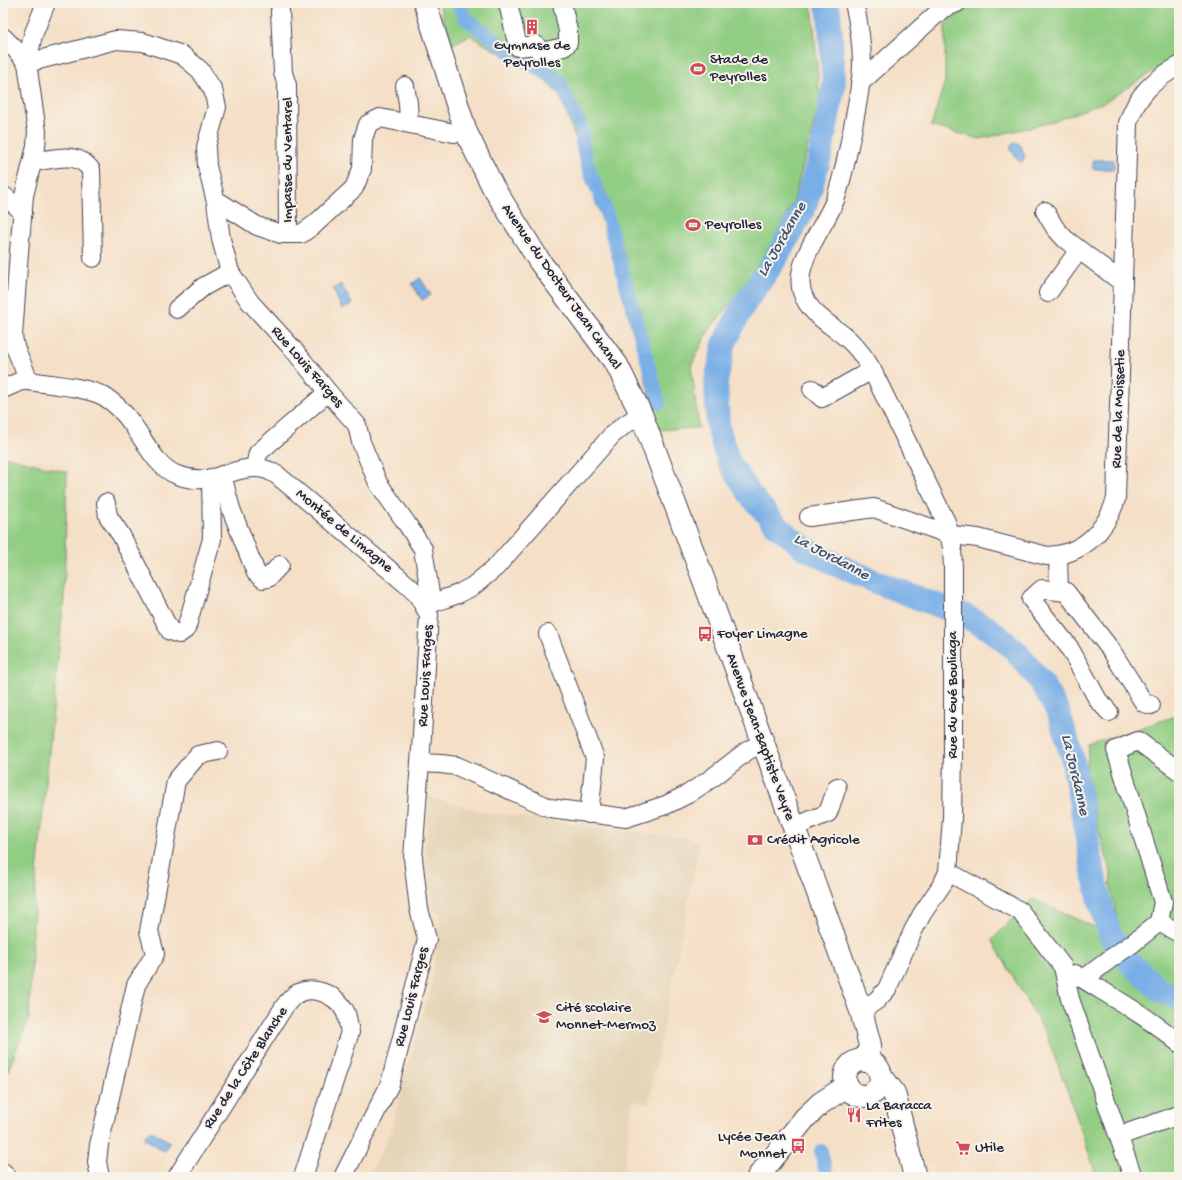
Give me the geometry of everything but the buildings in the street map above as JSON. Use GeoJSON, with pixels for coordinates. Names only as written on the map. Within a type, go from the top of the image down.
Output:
{"type":"FeatureCollection","features":[{"type":"Feature","properties":{"kind":"main road","name":"Avenue du Docteur Jean Chanal"},"geometry":{"type":"LineString","coordinates":[[425,3],[466,132],[493,187],[540,262],[617,365],[641,414]]}},
{"type":"Feature","properties":{"kind":"main road","name":"Avenue Jean-Baptiste Veyre"},"geometry":{"type":"LineString","coordinates":[[641,414],[703,578],[861,1011],[870,1045],[874,1075]]}},
{"type":"Feature","properties":{"kind":"main road"},"geometry":{"type":"LineString","coordinates":[[874,1075],[866,1096],[860,1096],[850,1091],[845,1081],[846,1075],[851,1066],[856,1062],[874,1075],[894,1093],[915,1177]]}},
{"type":"Feature","properties":{"kind":"main road"},"geometry":{"type":"LineString","coordinates":[[758,1177],[805,1118],[821,1103],[847,1086]]}},
{"type":"Feature","properties":{"kind":"street"},"geometry":{"type":"LineString","coordinates":[[29,381],[15,347],[13,336],[24,196],[33,162],[37,132],[27,63],[33,35],[46,3]]}},
{"type":"Feature","properties":{"kind":"street"},"geometry":{"type":"LineString","coordinates":[[508,3],[518,47],[536,45],[542,52],[564,47],[568,43],[568,31],[562,3]]}},
{"type":"Feature","properties":{"kind":"street","name":"Rue du Gué Bouliaga"},"geometry":{"type":"LineString","coordinates":[[854,3],[862,50],[860,83],[849,147],[835,200],[803,266],[800,279],[802,292],[806,301],[813,310],[854,345],[867,360],[943,513],[951,534],[953,584],[952,818],[948,872],[943,883],[922,914],[913,931],[887,988],[877,1000],[861,1011]]}},
{"type":"Feature","properties":{"kind":"street"},"geometry":{"type":"LineString","coordinates":[[860,83],[942,9],[957,3]]}},
{"type":"Feature","properties":{"kind":"street","name":"Impasse du Ventarel"},"geometry":{"type":"LineString","coordinates":[[280,11],[283,73],[288,85],[288,234]]}},
{"type":"Feature","properties":{"kind":"street"},"geometry":{"type":"LineString","coordinates":[[3,37],[27,63]]}},
{"type":"Feature","properties":{"kind":"street","name":"Rue Louis Farges"},"geometry":{"type":"LineString","coordinates":[[27,63],[116,40],[143,42],[182,55],[200,70],[213,90],[217,107],[206,147],[207,166],[216,202],[221,239],[230,272],[250,302],[293,349],[357,425],[378,483],[407,524],[422,549],[430,593],[424,606],[429,615],[414,858],[418,909],[427,938],[390,1084],[343,1177]]}},
{"type":"Feature","properties":{"kind":"street","name":"Rue de la Moissetie"},"geometry":{"type":"LineString","coordinates":[[808,517],[874,508],[951,534],[978,538],[1047,556],[1058,556],[1076,550],[1088,543],[1096,535],[1108,520],[1116,498],[1128,123],[1132,112],[1143,94],[1151,85],[1160,77],[1179,66]]}},
{"type":"Feature","properties":{"kind":"street"},"geometry":{"type":"LineString","coordinates":[[405,86],[408,103],[408,123]]}},
{"type":"Feature","properties":{"kind":"street"},"geometry":{"type":"LineString","coordinates":[[216,202],[221,203],[257,226],[281,234],[301,234],[314,225],[354,188],[362,169],[363,139],[368,124],[380,118],[454,133],[466,132]]}},
{"type":"Feature","properties":{"kind":"street"},"geometry":{"type":"LineString","coordinates":[[33,162],[69,157],[78,158],[86,162],[91,170],[93,258]]}},
{"type":"Feature","properties":{"kind":"street"},"geometry":{"type":"LineString","coordinates":[[3,195],[23,212]]}},
{"type":"Feature","properties":{"kind":"street"},"geometry":{"type":"LineString","coordinates":[[1045,211],[1055,228],[1065,239],[1123,283]]}},
{"type":"Feature","properties":{"kind":"street"},"geometry":{"type":"LineString","coordinates":[[1048,293],[1080,250]]}},
{"type":"Feature","properties":{"kind":"street"},"geometry":{"type":"LineString","coordinates":[[178,309],[203,287],[230,272]]}},
{"type":"Feature","properties":{"kind":"street"},"geometry":{"type":"LineString","coordinates":[[812,389],[822,398],[872,370]]}},
{"type":"Feature","properties":{"kind":"street","name":"Montée de Limagne"},"geometry":{"type":"LineString","coordinates":[[3,389],[21,381],[29,381],[77,388],[101,395],[110,400],[134,426],[154,456],[163,466],[172,473],[183,477],[216,477],[245,469],[256,468],[263,469],[277,476],[405,583],[417,594],[424,606]]}},
{"type":"Feature","properties":{"kind":"street"},"geometry":{"type":"LineString","coordinates":[[256,468],[258,453],[328,392]]}},
{"type":"Feature","properties":{"kind":"street"},"geometry":{"type":"LineString","coordinates":[[424,606],[458,594],[473,586],[496,567],[612,435],[641,414]]}},
{"type":"Feature","properties":{"kind":"street"},"geometry":{"type":"LineString","coordinates":[[106,503],[108,516],[121,534],[170,631],[179,634],[186,629],[212,539],[216,477]]}},
{"type":"Feature","properties":{"kind":"street"},"geometry":{"type":"LineString","coordinates":[[216,477],[256,574],[263,579],[268,578],[280,565]]}},
{"type":"Feature","properties":{"kind":"street"},"geometry":{"type":"LineString","coordinates":[[1058,556],[1059,591]]}},
{"type":"Feature","properties":{"kind":"street"},"geometry":{"type":"LineString","coordinates":[[1109,712],[1098,700],[1069,647],[1031,599],[1042,589],[1066,592],[1111,650],[1144,703],[1152,705]]}},
{"type":"Feature","properties":{"kind":"street"},"geometry":{"type":"LineString","coordinates":[[548,634],[595,758],[589,814]]}},
{"type":"Feature","properties":{"kind":"street"},"geometry":{"type":"LineString","coordinates":[[1084,979],[1159,922],[1163,902],[1116,750],[1138,741],[1179,771]]}},
{"type":"Feature","properties":{"kind":"street"},"geometry":{"type":"LineString","coordinates":[[420,763],[457,766],[550,808],[626,818],[666,805],[688,794],[712,778],[747,751],[762,743]]}},
{"type":"Feature","properties":{"kind":"street"},"geometry":{"type":"LineString","coordinates":[[100,1177],[98,1162],[99,1145],[136,985],[154,954],[149,931],[176,781],[198,755],[218,751]]}},
{"type":"Feature","properties":{"kind":"street"},"geometry":{"type":"LineString","coordinates":[[794,827],[828,813],[837,787]]}},
{"type":"Feature","properties":{"kind":"street"},"geometry":{"type":"LineString","coordinates":[[948,872],[1020,911],[1063,967],[1143,1016],[1179,1043]]}},
{"type":"Feature","properties":{"kind":"street"},"geometry":{"type":"LineString","coordinates":[[1159,922],[1179,933]]}},
{"type":"Feature","properties":{"kind":"street"},"geometry":{"type":"LineString","coordinates":[[1063,967],[1070,999],[1133,1177]]}},
{"type":"Feature","properties":{"kind":"street","name":"Rue de la Côte Blanche"},"geometry":{"type":"LineString","coordinates":[[177,1177],[284,1007],[294,995],[307,991],[323,992],[337,1000],[346,1012],[350,1032],[303,1177]]}},
{"type":"Feature","properties":{"kind":"street"},"geometry":{"type":"LineString","coordinates":[[1119,1136],[1179,1115]]}},
{"type":"Feature","properties":{"kind":"street"},"geometry":{"type":"LineString","coordinates":[[3,1172],[8,1177]]}},
{"type":"Feature","properties":{"kind":"shaded area","name":"Cité scolaire Monnet-Mermoz"},"geometry":{"type":"Polygon","coordinates":[[[429,797],[489,813],[700,840],[649,1102],[650,1104],[632,1101],[623,1177],[369,1177],[391,1131],[432,981],[441,912],[434,911],[425,848],[429,797]]]}},
{"type":"Feature","properties":{"kind":"green space","name":"Peyrolles"},"geometry":{"type":"Polygon","coordinates":[[[439,3],[810,3],[813,14],[820,102],[793,203],[759,268],[709,330],[691,366],[699,428],[657,430],[639,350],[597,199],[560,95],[535,72],[470,35],[451,45],[439,3]]]}},
{"type":"Feature","properties":{"kind":"green space"},"geometry":{"type":"Polygon","coordinates":[[[982,3],[1179,3],[1179,57],[1105,102],[1052,122],[980,139],[931,126],[945,81],[945,21],[982,3]]]}},
{"type":"Feature","properties":{"kind":"green space"},"geometry":{"type":"Polygon","coordinates":[[[3,456],[67,472],[64,597],[34,905],[29,1018],[3,1083],[3,456]]]}},
{"type":"Feature","properties":{"kind":"green space"},"geometry":{"type":"Polygon","coordinates":[[[1179,715],[1179,1177],[1097,1177],[1068,1092],[1046,1034],[992,940],[1032,899],[1094,927],[1118,922],[1110,885],[1111,873],[1096,821],[1086,773],[1089,745],[1179,715]]]}},
{"type":"Feature","properties":{"kind":"water"},"geometry":{"type":"Polygon","coordinates":[[[1014,143],[1018,143],[1021,146],[1025,157],[1023,161],[1020,162],[1011,151],[1011,146],[1014,143]]]}},
{"type":"Feature","properties":{"kind":"water"},"geometry":{"type":"Polygon","coordinates":[[[1093,160],[1114,160],[1114,169],[1093,169],[1093,160]]]}},
{"type":"Feature","properties":{"kind":"water"},"geometry":{"type":"Polygon","coordinates":[[[420,278],[431,295],[422,300],[412,284],[420,278]]]}},
{"type":"Feature","properties":{"kind":"water"},"geometry":{"type":"Polygon","coordinates":[[[341,284],[352,304],[342,309],[333,289],[341,284]]]}},
{"type":"Feature","properties":{"kind":"water"},"geometry":{"type":"Polygon","coordinates":[[[150,1130],[170,1142],[164,1151],[144,1138],[150,1130]]]}},
{"type":"Feature","properties":{"kind":"waterway"},"geometry":{"type":"LineString","coordinates":[[458,3],[465,18],[521,60],[559,81],[582,130],[582,143],[589,170],[605,208],[659,403]]}},
{"type":"Feature","properties":{"kind":"waterway","name":"La Jordanne"},"geometry":{"type":"LineString","coordinates":[[826,3],[829,12],[834,84],[821,153],[804,209],[775,260],[743,306],[724,344],[716,382],[718,427],[728,460],[751,496],[778,527],[803,547],[837,565],[876,582],[963,615],[988,628],[1014,649],[1041,682],[1059,714],[1072,756],[1093,871],[1102,910],[1112,938],[1130,963],[1161,991],[1179,998]]}},
{"type":"Feature","properties":{"kind":"waterway"},"geometry":{"type":"LineString","coordinates":[[821,1151],[827,1177]]}},
{"type":"Feature","properties":{"kind":"place","name":"Gymnase de Peyrolles"},"geometry":{"type":"Point","coordinates":[532,27]}},
{"type":"Feature","properties":{"kind":"place","name":"Stade de Peyrolles"},"geometry":{"type":"Point","coordinates":[698,69]}},
{"type":"Feature","properties":{"kind":"place","name":"Peyrolles"},"geometry":{"type":"Point","coordinates":[693,225]}},
{"type":"Feature","properties":{"kind":"place","name":"Foyer Limagne"},"geometry":{"type":"Point","coordinates":[705,634]}},
{"type":"Feature","properties":{"kind":"place","name":"Crédit Agricole"},"geometry":{"type":"Point","coordinates":[755,840]}},
{"type":"Feature","properties":{"kind":"place","name":"Cité scolaire Monnet-Mermoz"},"geometry":{"type":"Point","coordinates":[544,1017]}},
{"type":"Feature","properties":{"kind":"place","name":"La Baracca Frites"},"geometry":{"type":"Point","coordinates":[854,1115]}},
{"type":"Feature","properties":{"kind":"place","name":"Lycée Jean Monnet"},"geometry":{"type":"Point","coordinates":[798,1146]}},
{"type":"Feature","properties":{"kind":"place","name":"Utile"},"geometry":{"type":"Point","coordinates":[963,1148]}}]}
